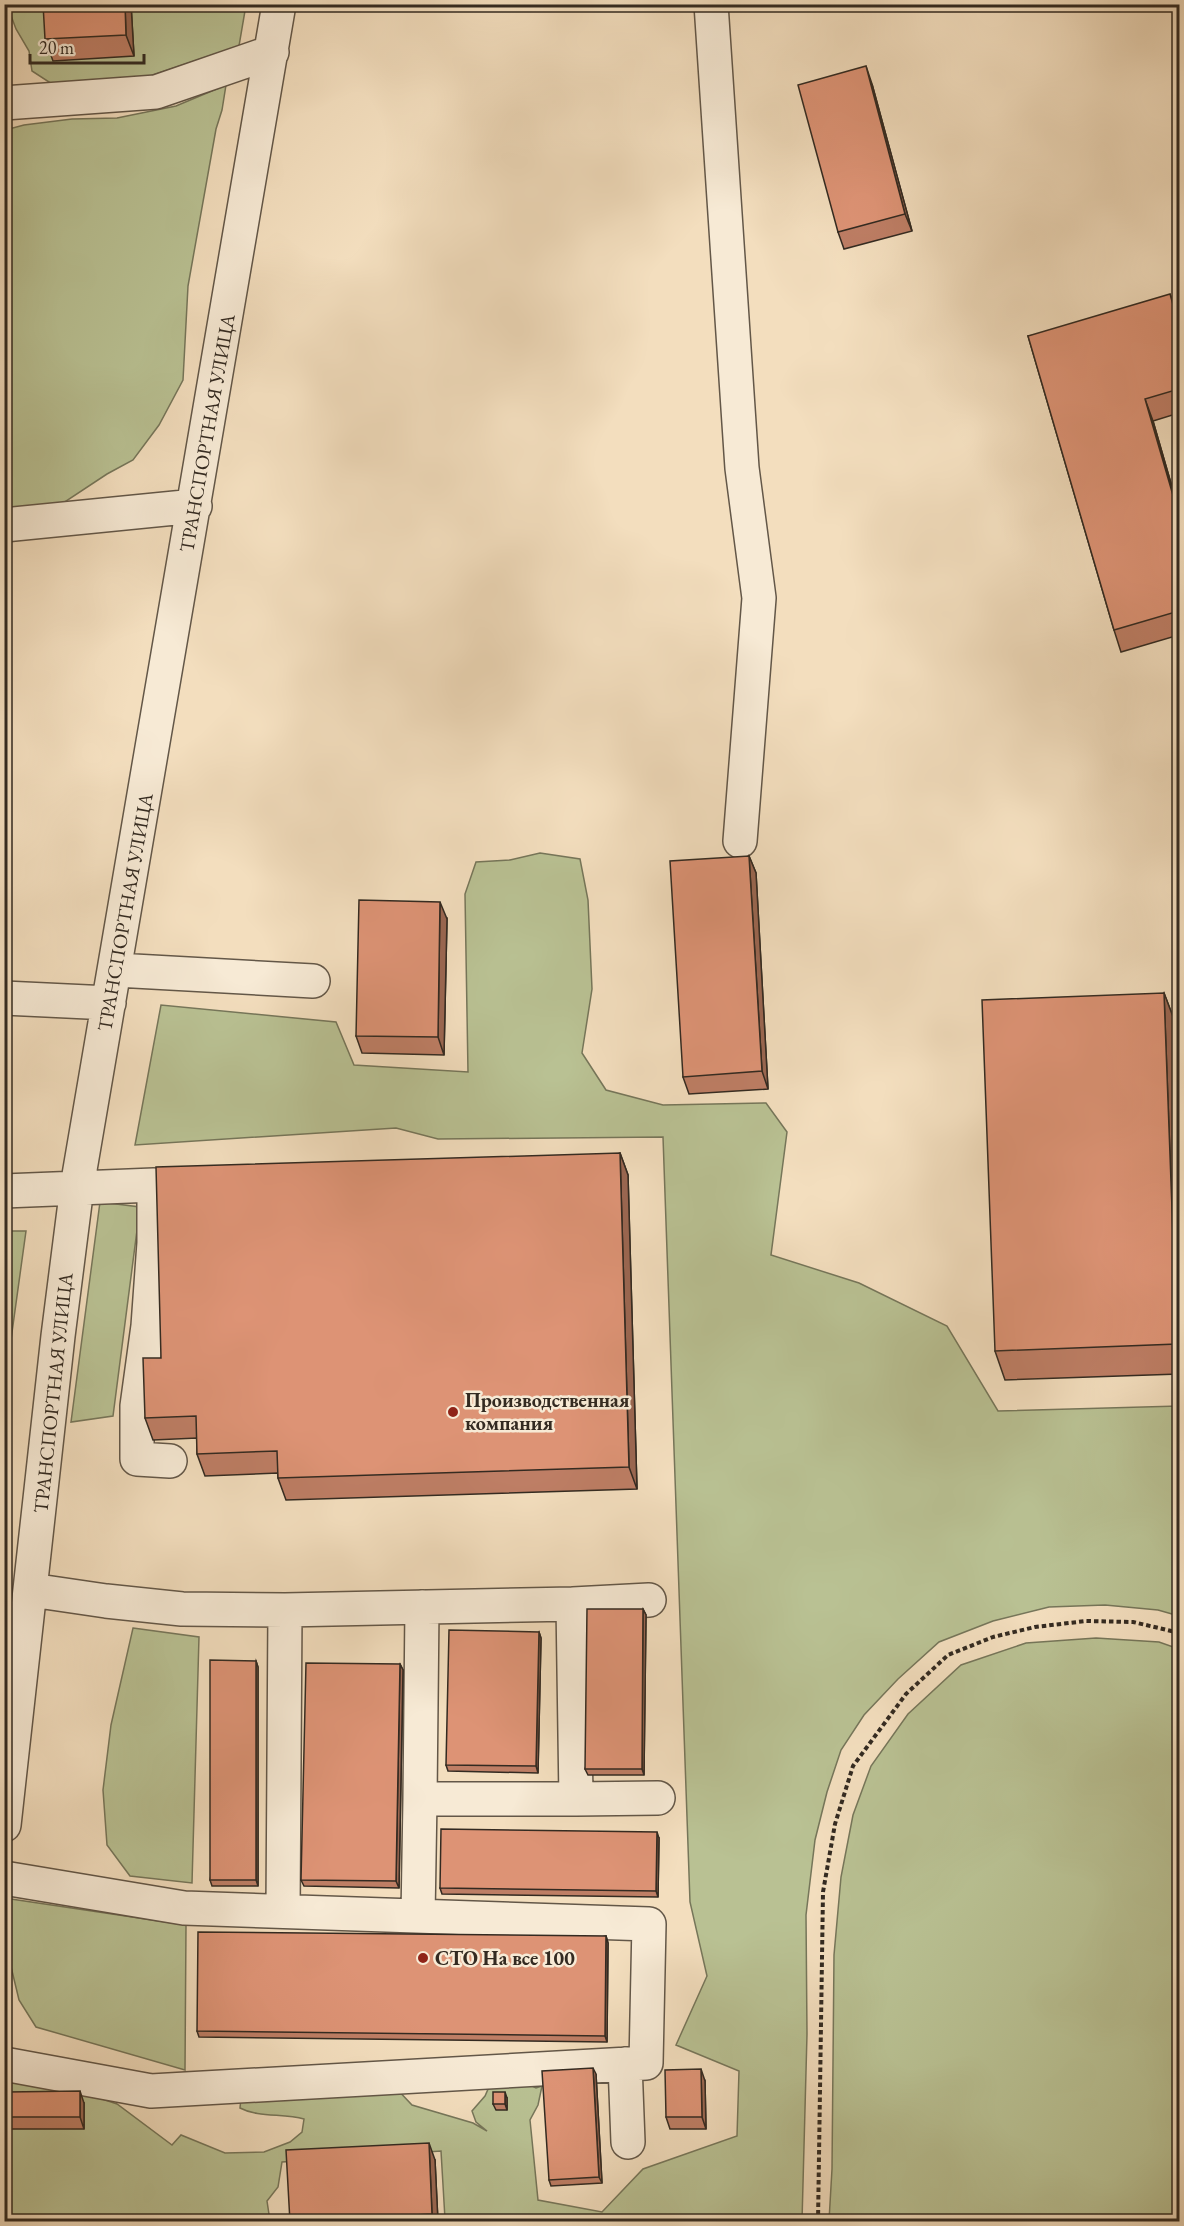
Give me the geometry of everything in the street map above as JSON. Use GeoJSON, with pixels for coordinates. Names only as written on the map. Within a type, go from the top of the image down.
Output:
{"type":"FeatureCollection","features":[{"type":"Feature","properties":{"kind":"street","name":"ТРАНСПОРТНАЯ УЛИЦА"},"geometry":{"type":"LineString","coordinates":[[4,1825],[77,1187],[116,970],[279,4]]}},
{"type":"Feature","properties":{"kind":"street"},"geometry":{"type":"LineString","coordinates":[[711,4],[742,468],[759,598],[740,841]]}},
{"type":"Feature","properties":{"kind":"street"},"geometry":{"type":"LineString","coordinates":[[4,103],[156,92],[272,52]]}},
{"type":"Feature","properties":{"kind":"street"},"geometry":{"type":"LineString","coordinates":[[4,525],[195,506]]}},
{"type":"Feature","properties":{"kind":"street"},"geometry":{"type":"LineString","coordinates":[[116,970],[313,981]]}},
{"type":"Feature","properties":{"kind":"street"},"geometry":{"type":"LineString","coordinates":[[4,998],[109,1003]]}},
{"type":"Feature","properties":{"kind":"street"},"geometry":{"type":"LineString","coordinates":[[4,1191],[154,1185],[154,1242],[148,1326],[137,1406],[137,1459],[170,1461]]}},
{"type":"Feature","properties":{"kind":"street"},"geometry":{"type":"LineString","coordinates":[[31,1590],[182,1609],[285,1610],[573,1604],[649,1600]]}},
{"type":"Feature","properties":{"kind":"street"},"geometry":{"type":"LineString","coordinates":[[573,1604],[576,1799]]}},
{"type":"Feature","properties":{"kind":"street"},"geometry":{"type":"LineString","coordinates":[[418,1916],[422,1607]]}},
{"type":"Feature","properties":{"kind":"street"},"geometry":{"type":"LineString","coordinates":[[283,1911],[285,1610]]}},
{"type":"Feature","properties":{"kind":"street"},"geometry":{"type":"LineString","coordinates":[[420,1799],[658,1798]]}},
{"type":"Feature","properties":{"kind":"street"},"geometry":{"type":"LineString","coordinates":[[4,1878],[184,1908],[649,1924],[646,2063],[151,2091],[4,2064]]}},
{"type":"Feature","properties":{"kind":"street"},"geometry":{"type":"LineString","coordinates":[[625,2064],[628,2142]]}},
{"type":"Feature","properties":{"kind":"path"},"geometry":{"type":"LineString","coordinates":[[818,2222],[823,1892],[835,1824],[853,1766],[906,1694],[948,1655],[993,1637],[1035,1627],[1086,1621],[1133,1622],[1179,1633]]}},
{"type":"Feature","properties":{"kind":"green space"},"geometry":{"type":"Polygon","coordinates":[[[7,5],[246,5],[239,46],[147,77],[52,84],[32,71],[29,51],[16,29],[7,5]]]}},
{"type":"Feature","properties":{"kind":"green space"},"geometry":{"type":"Polygon","coordinates":[[[226,85],[188,286],[183,380],[159,425],[133,460],[107,474],[51,511],[5,515],[5,130],[24,125],[72,119],[117,118],[176,106],[226,85]]]}},
{"type":"Feature","properties":{"kind":"green space"},"geometry":{"type":"Polygon","coordinates":[[[540,853],[580,859],[588,900],[592,989],[582,1053],[606,1090],[663,1105],[766,1103],[787,1132],[771,1255],[859,1283],[947,1326],[998,1411],[1179,1406],[1179,1616],[1158,1610],[1105,1605],[1049,1607],[993,1621],[939,1642],[898,1679],[864,1715],[841,1750],[815,1840],[806,1915],[807,2034],[802,2221],[454,2221],[445,2219],[441,2151],[282,2162],[278,2187],[267,2201],[270,2221],[5,2222],[5,2066],[117,2104],[172,2145],[181,2135],[225,2153],[264,2152],[290,2142],[302,2132],[304,2119],[247,2111],[240,2108],[241,2098],[395,2087],[412,2105],[473,2123],[487,2131],[476,2122],[472,2111],[485,2096],[489,2087],[508,2082],[518,2087],[542,2086],[538,2105],[530,2120],[538,2200],[602,2212],[643,2169],[737,2136],[739,2071],[676,2045],[707,1976],[690,1902],[663,1137],[438,1139],[396,1128],[135,1145],[161,1005],[336,1022],[354,1065],[468,1072],[465,894],[476,862],[510,860],[540,853]]]}},
{"type":"Feature","properties":{"kind":"green space"},"geometry":{"type":"Polygon","coordinates":[[[100,1202],[140,1207],[113,1416],[71,1422],[100,1202]]]}},
{"type":"Feature","properties":{"kind":"green space"},"geometry":{"type":"Polygon","coordinates":[[[4,1231],[26,1231],[5,1383],[4,1231]]]}},
{"type":"Feature","properties":{"kind":"green space"},"geometry":{"type":"Polygon","coordinates":[[[133,1628],[199,1637],[192,1883],[130,1876],[107,1845],[103,1790],[111,1725],[133,1628]]]}},
{"type":"Feature","properties":{"kind":"green space"},"geometry":{"type":"Polygon","coordinates":[[[1096,1638],[1159,1642],[1179,1649],[1179,2221],[829,2221],[832,2169],[834,1955],[841,1877],[853,1815],[871,1766],[908,1714],[961,1665],[1026,1643],[1096,1638]]]}},
{"type":"Feature","properties":{"kind":"green space"},"geometry":{"type":"Polygon","coordinates":[[[11,1899],[186,1925],[185,2070],[36,2027],[19,2000],[7,1950],[11,1899]]]}},
{"type":"Feature","properties":{"kind":"building"},"geometry":{"type":"Polygon","coordinates":[[[43,4],[125,4],[126,35],[45,39],[43,4]]]}},
{"type":"Feature","properties":{"kind":"building"},"geometry":{"type":"Polygon","coordinates":[[[866,66],[905,214],[838,232],[798,85],[866,66]]]}},
{"type":"Feature","properties":{"kind":"building"},"geometry":{"type":"Polygon","coordinates":[[[1170,294],[1179,326],[1179,389],[1145,399],[1179,516],[1179,611],[1114,630],[1028,336],[1170,294]]]}},
{"type":"Feature","properties":{"kind":"building"},"geometry":{"type":"Polygon","coordinates":[[[749,856],[762,1071],[683,1077],[670,861],[749,856]]]}},
{"type":"Feature","properties":{"kind":"building"},"geometry":{"type":"Polygon","coordinates":[[[359,900],[440,902],[438,1037],[356,1036],[359,900]]]}},
{"type":"Feature","properties":{"kind":"building"},"geometry":{"type":"Polygon","coordinates":[[[1164,993],[1177,1344],[995,1351],[982,1000],[1164,993]]]}},
{"type":"Feature","properties":{"kind":"building"},"geometry":{"type":"Polygon","coordinates":[[[620,1153],[629,1467],[278,1478],[277,1451],[197,1454],[196,1416],[145,1418],[143,1358],[161,1358],[156,1167],[620,1153]]]}},
{"type":"Feature","properties":{"kind":"building"},"geometry":{"type":"Polygon","coordinates":[[[587,1609],[643,1609],[642,1769],[585,1769],[587,1609]]]}},
{"type":"Feature","properties":{"kind":"building"},"geometry":{"type":"Polygon","coordinates":[[[449,1630],[539,1632],[536,1766],[446,1765],[449,1630]]]}},
{"type":"Feature","properties":{"kind":"building"},"geometry":{"type":"Polygon","coordinates":[[[210,1660],[256,1661],[256,1880],[210,1880],[210,1660]]]}},
{"type":"Feature","properties":{"kind":"building"},"geometry":{"type":"Polygon","coordinates":[[[306,1663],[400,1664],[396,1881],[301,1880],[306,1663]]]}},
{"type":"Feature","properties":{"kind":"building"},"geometry":{"type":"Polygon","coordinates":[[[441,1829],[657,1832],[656,1891],[440,1888],[441,1829]]]}},
{"type":"Feature","properties":{"kind":"building"},"geometry":{"type":"Polygon","coordinates":[[[198,1932],[606,1936],[605,2036],[197,2031],[198,1932]]]}},
{"type":"Feature","properties":{"kind":"building"},"geometry":{"type":"Polygon","coordinates":[[[593,2068],[599,2177],[549,2180],[542,2071],[593,2068]]]}},
{"type":"Feature","properties":{"kind":"building"},"geometry":{"type":"Polygon","coordinates":[[[701,2069],[702,2117],[666,2117],[665,2070],[701,2069]]]}},
{"type":"Feature","properties":{"kind":"building"},"geometry":{"type":"Polygon","coordinates":[[[80,2091],[80,2117],[7,2117],[7,2092],[80,2091]]]}},
{"type":"Feature","properties":{"kind":"building"},"geometry":{"type":"Polygon","coordinates":[[[493,2092],[505,2092],[505,2104],[493,2104],[493,2092]]]}},
{"type":"Feature","properties":{"kind":"building"},"geometry":{"type":"Polygon","coordinates":[[[429,2143],[432,2214],[290,2222],[286,2150],[429,2143]]]}},
{"type":"Feature","properties":{"kind":"place","name":"Производственная компания"},"geometry":{"type":"Point","coordinates":[453,1412]}},
{"type":"Feature","properties":{"kind":"place","name":"СТО На все 100"},"geometry":{"type":"Point","coordinates":[423,1958]}}]}
